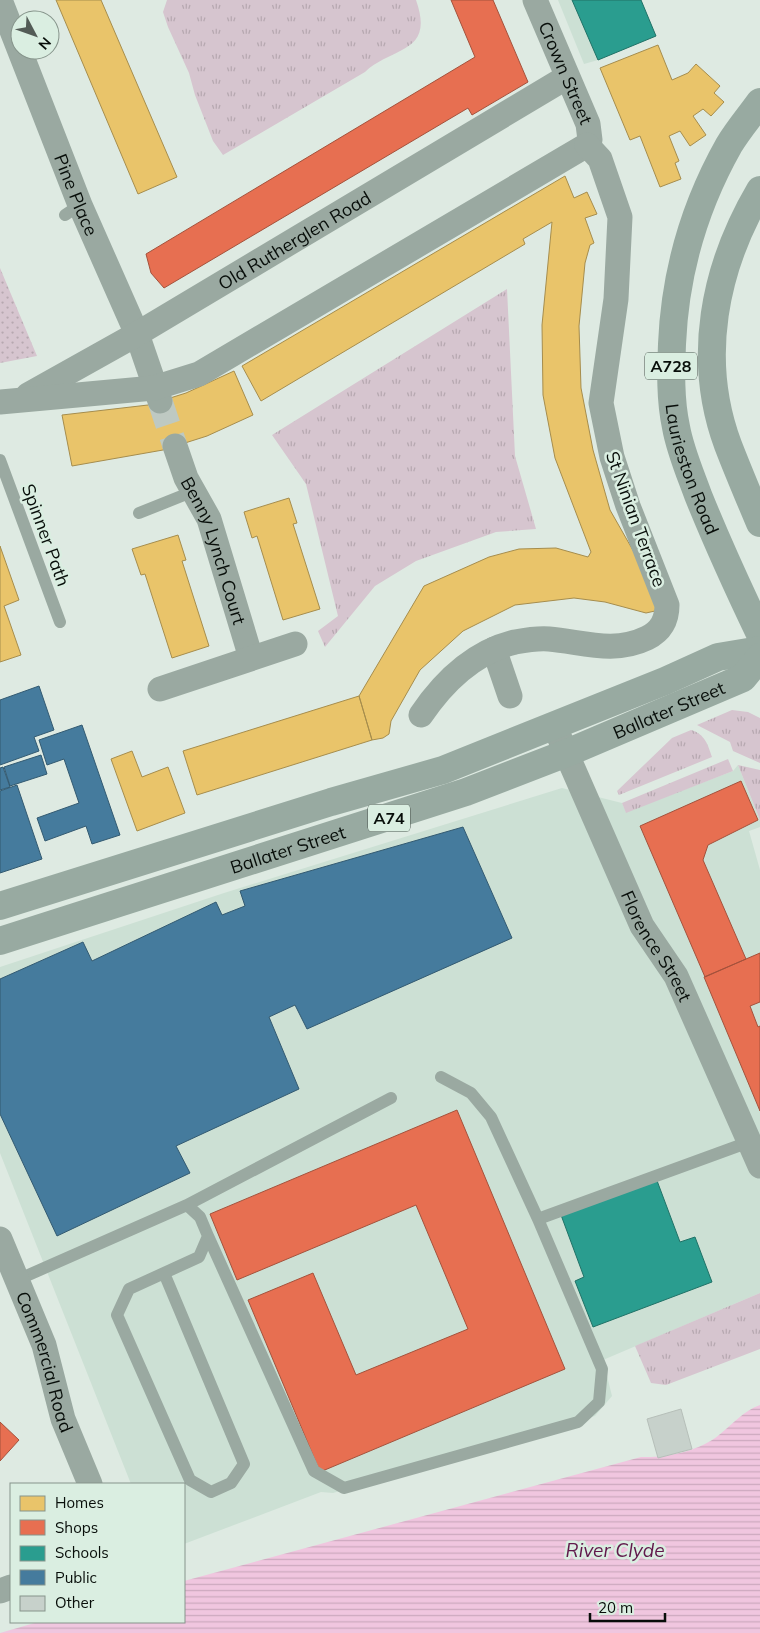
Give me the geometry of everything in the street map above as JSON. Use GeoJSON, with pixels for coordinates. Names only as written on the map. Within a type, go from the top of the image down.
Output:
{"type":"FeatureCollection","features":[{"type":"Feature","properties":{"kind":"main road","name":"Laurieston Road"},"geometry":{"type":"LineString","coordinates":[[760,102],[730,144],[708,186],[689,235],[676,298],[671,370],[676,428],[689,472],[721,549],[760,634]]}},
{"type":"Feature","properties":{"kind":"main road","name":"A728"},"geometry":{"type":"LineString","coordinates":[[760,190],[741,222],[726,263],[715,304],[712,354],[718,406],[728,444],[760,523]]}},
{"type":"Feature","properties":{"kind":"main road","name":"Ballater Street"},"geometry":{"type":"LineString","coordinates":[[0,906],[331,802],[443,770],[718,657],[760,650]]}},
{"type":"Feature","properties":{"kind":"main road","name":"Ballater Street"},"geometry":{"type":"LineString","coordinates":[[0,941],[457,795],[566,753],[743,678],[760,657]]}},
{"type":"Feature","properties":{"kind":"street","name":"Pine Place"},"geometry":{"type":"LineString","coordinates":[[0,0],[73,210],[138,334],[157,394]]}},
{"type":"Feature","properties":{"kind":"street","name":"Crown Street"},"geometry":{"type":"LineString","coordinates":[[535,0],[588,124],[590,140],[587,145]]}},
{"type":"Feature","properties":{"kind":"street","name":"Old Rutherglen Road"},"geometry":{"type":"LineString","coordinates":[[10,401],[138,334],[567,77]]}},
{"type":"Feature","properties":{"kind":"street","name":"Old Rutherglen Road"},"geometry":{"type":"LineString","coordinates":[[10,401],[157,394],[199,374],[587,145]]}},
{"type":"Feature","properties":{"kind":"street","name":"St Ninian Terrace"},"geometry":{"type":"LineString","coordinates":[[421,715],[447,680],[464,667],[494,650],[514,643],[547,639],[599,647],[624,646],[636,643],[659,630],[667,613],[667,604],[628,506],[612,457],[601,403],[616,299],[620,217],[600,159],[587,145]]}},
{"type":"Feature","properties":{"kind":"street","name":"Benny Lynch Court"},"geometry":{"type":"LineString","coordinates":[[175,446],[186,478],[209,519],[251,658]]}},
{"type":"Feature","properties":{"kind":"street"},"geometry":{"type":"LineString","coordinates":[[160,689],[296,644]]}},
{"type":"Feature","properties":{"kind":"street"},"geometry":{"type":"LineString","coordinates":[[494,650],[510,696]]}},
{"type":"Feature","properties":{"kind":"street","name":"Florence Street"},"geometry":{"type":"LineString","coordinates":[[554,725],[642,926],[676,976],[760,1166]]}},
{"type":"Feature","properties":{"kind":"street","name":"Commercial Road"},"geometry":{"type":"LineString","coordinates":[[0,1239],[44,1345],[63,1419],[90,1483]]}},
{"type":"Feature","properties":{"kind":"lane","name":"Spinner Path"},"geometry":{"type":"LineString","coordinates":[[0,460],[60,622]]}},
{"type":"Feature","properties":{"kind":"lane"},"geometry":{"type":"LineString","coordinates":[[139,513],[194,491]]}},
{"type":"Feature","properties":{"kind":"lane"},"geometry":{"type":"LineString","coordinates":[[187,1205],[200,1217],[314,1471],[344,1488],[578,1422],[599,1402],[602,1369],[538,1219],[491,1116],[471,1093],[441,1076]]}},
{"type":"Feature","properties":{"kind":"lane"},"geometry":{"type":"LineString","coordinates":[[17,1280],[187,1205],[391,1098]]}},
{"type":"Feature","properties":{"kind":"lane"},"geometry":{"type":"LineString","coordinates":[[538,1219],[749,1142]]}},
{"type":"Feature","properties":{"kind":"lane"},"geometry":{"type":"LineString","coordinates":[[164,1273],[244,1464],[231,1483],[211,1492],[190,1480],[117,1315],[129,1289],[164,1273],[200,1257],[208,1236]]}},
{"type":"Feature","properties":{"kind":"shaded area"},"geometry":{"type":"Polygon","coordinates":[[[558,0],[641,0],[656,36],[584,64],[558,0]]]}},
{"type":"Feature","properties":{"kind":"shaded area"},"geometry":{"type":"Polygon","coordinates":[[[738,765],[760,820],[760,827],[749,831],[760,870],[760,1293],[603,1360],[612,1396],[595,1416],[333,1493],[321,1492],[185,1544],[185,1483],[131,1483],[0,1153],[0,967],[224,893],[562,788],[622,803],[626,812],[733,771],[738,765]]]}},
{"type":"Feature","properties":{"kind":"green space"},"geometry":{"type":"Polygon","coordinates":[[[167,0],[416,0],[420,18],[420,30],[416,40],[408,46],[223,155],[213,141],[195,95],[189,73],[168,27],[163,12],[167,0]]]}},
{"type":"Feature","properties":{"kind":"green space"},"geometry":{"type":"Polygon","coordinates":[[[0,268],[37,356],[0,363],[0,268]]]}},
{"type":"Feature","properties":{"kind":"green space"},"geometry":{"type":"Polygon","coordinates":[[[507,289],[515,456],[536,529],[496,532],[416,561],[375,586],[325,647],[318,631],[338,616],[306,484],[272,435],[507,289]]]}},
{"type":"Feature","properties":{"kind":"green space"},"geometry":{"type":"Polygon","coordinates":[[[732,710],[748,712],[760,718],[760,763],[733,751],[730,742],[697,725],[732,710]]]}},
{"type":"Feature","properties":{"kind":"green space"},"geometry":{"type":"Polygon","coordinates":[[[691,730],[703,737],[712,757],[619,795],[617,791],[672,738],[691,730]]]}},
{"type":"Feature","properties":{"kind":"green space"},"geometry":{"type":"Polygon","coordinates":[[[728,759],[733,771],[626,813],[622,803],[728,759]]]}},
{"type":"Feature","properties":{"kind":"green space"},"geometry":{"type":"Polygon","coordinates":[[[738,765],[760,770],[760,820],[738,765]]]}},
{"type":"Feature","properties":{"kind":"green space"},"geometry":{"type":"Polygon","coordinates":[[[760,1293],[760,1349],[666,1385],[651,1383],[635,1346],[760,1293]]]}},
{"type":"Feature","properties":{"kind":"water","name":"River Clyde"},"geometry":{"type":"Polygon","coordinates":[[[760,1405],[760,1633],[0,1633],[35,1623],[185,1623],[185,1581],[641,1457],[672,1455],[693,1449],[711,1441],[743,1414],[760,1405]]]}},
{"type":"Feature","properties":{"kind":"building: Homes"},"geometry":{"type":"Polygon","coordinates":[[[56,0],[101,0],[177,177],[138,194],[56,0]]]}},
{"type":"Feature","properties":{"kind":"building: Homes"},"geometry":{"type":"Polygon","coordinates":[[[658,45],[672,80],[688,73],[696,64],[720,86],[714,93],[724,102],[711,116],[703,109],[693,116],[706,135],[690,146],[680,131],[669,136],[679,161],[675,163],[681,179],[660,187],[640,136],[630,140],[600,68],[658,45]]]}},
{"type":"Feature","properties":{"kind":"building: Homes"},"geometry":{"type":"Polygon","coordinates":[[[565,176],[574,198],[587,192],[597,214],[585,218],[594,243],[590,245],[585,263],[579,326],[581,388],[593,450],[610,510],[659,596],[655,611],[646,613],[605,602],[574,598],[515,605],[463,631],[420,670],[391,721],[389,734],[383,738],[372,740],[359,696],[424,586],[489,557],[519,549],[556,548],[588,557],[591,552],[555,458],[543,395],[542,325],[552,222],[523,239],[525,244],[261,401],[242,366],[565,176]]]}},
{"type":"Feature","properties":{"kind":"building: Homes"},"geometry":{"type":"Polygon","coordinates":[[[234,371],[253,415],[207,436],[163,450],[72,466],[62,415],[148,405],[186,393],[234,371]]]}},
{"type":"Feature","properties":{"kind":"building: Homes"},"geometry":{"type":"Polygon","coordinates":[[[289,498],[297,523],[293,524],[320,609],[283,620],[257,536],[252,538],[244,512],[289,498]]]}},
{"type":"Feature","properties":{"kind":"building: Homes"},"geometry":{"type":"Polygon","coordinates":[[[178,535],[186,560],[182,561],[209,646],[172,658],[145,574],[141,575],[132,549],[178,535]]]}},
{"type":"Feature","properties":{"kind":"building: Homes"},"geometry":{"type":"Polygon","coordinates":[[[0,546],[19,600],[4,606],[21,655],[0,662],[0,546]]]}},
{"type":"Feature","properties":{"kind":"building: Homes"},"geometry":{"type":"Polygon","coordinates":[[[359,696],[372,740],[197,795],[183,751],[359,696]]]}},
{"type":"Feature","properties":{"kind":"building: Homes"},"geometry":{"type":"Polygon","coordinates":[[[132,751],[142,777],[168,767],[185,813],[137,831],[111,759],[132,751]]]}},
{"type":"Feature","properties":{"kind":"building: Shops"},"geometry":{"type":"Polygon","coordinates":[[[451,0],[493,0],[528,82],[472,115],[468,108],[164,288],[151,273],[146,254],[475,57],[451,0]]]}},
{"type":"Feature","properties":{"kind":"building: Shops"},"geometry":{"type":"Polygon","coordinates":[[[741,781],[758,820],[708,845],[703,860],[746,959],[705,977],[640,826],[741,781]]]}},
{"type":"Feature","properties":{"kind":"building: Shops"},"geometry":{"type":"Polygon","coordinates":[[[760,953],[760,1002],[750,1006],[758,1027],[760,1026],[760,1111],[704,977],[760,953]]]}},
{"type":"Feature","properties":{"kind":"building: Shops"},"geometry":{"type":"Polygon","coordinates":[[[457,1110],[565,1369],[320,1472],[248,1300],[313,1273],[356,1375],[468,1329],[416,1205],[237,1280],[210,1214],[457,1110]]]}},
{"type":"Feature","properties":{"kind":"building: Shops"},"geometry":{"type":"Polygon","coordinates":[[[0,1422],[19,1440],[0,1461],[0,1422]]]}},
{"type":"Feature","properties":{"kind":"building: Schools"},"geometry":{"type":"Polygon","coordinates":[[[572,0],[641,0],[656,36],[598,60],[572,0]]]}},
{"type":"Feature","properties":{"kind":"building: Schools"},"geometry":{"type":"Polygon","coordinates":[[[656,1178],[680,1242],[695,1237],[712,1282],[593,1327],[575,1281],[584,1277],[561,1215],[656,1178]]]}},
{"type":"Feature","properties":{"kind":"building: Public"},"geometry":{"type":"Polygon","coordinates":[[[39,686],[54,730],[34,737],[39,751],[0,765],[0,700],[39,686]]]}},
{"type":"Feature","properties":{"kind":"building: Public"},"geometry":{"type":"Polygon","coordinates":[[[82,725],[120,835],[92,844],[86,826],[45,841],[37,818],[79,803],[64,759],[47,765],[39,740],[82,725]]]}},
{"type":"Feature","properties":{"kind":"building: Public"},"geometry":{"type":"Polygon","coordinates":[[[41,755],[47,774],[10,786],[4,767],[41,755]]]}},
{"type":"Feature","properties":{"kind":"building: Public"},"geometry":{"type":"Polygon","coordinates":[[[3,767],[10,787],[0,790],[0,768],[3,767]]]}},
{"type":"Feature","properties":{"kind":"building: Public"},"geometry":{"type":"Polygon","coordinates":[[[17,785],[42,859],[0,873],[0,791],[17,785]]]}},
{"type":"Feature","properties":{"kind":"building: Public"},"geometry":{"type":"Polygon","coordinates":[[[463,827],[512,938],[307,1029],[295,1005],[269,1017],[299,1089],[176,1146],[190,1173],[57,1236],[0,1114],[0,979],[83,942],[92,961],[216,902],[222,915],[245,906],[240,891],[463,827]]]}},
{"type":"Feature","properties":{"kind":"building: Other"},"geometry":{"type":"Polygon","coordinates":[[[681,1409],[692,1449],[658,1458],[647,1419],[681,1409]]]}},
{"type":"Feature","properties":{"kind":"tunnel"},"geometry":{"type":"LineString","coordinates":[[160,401],[175,446]]}}]}
